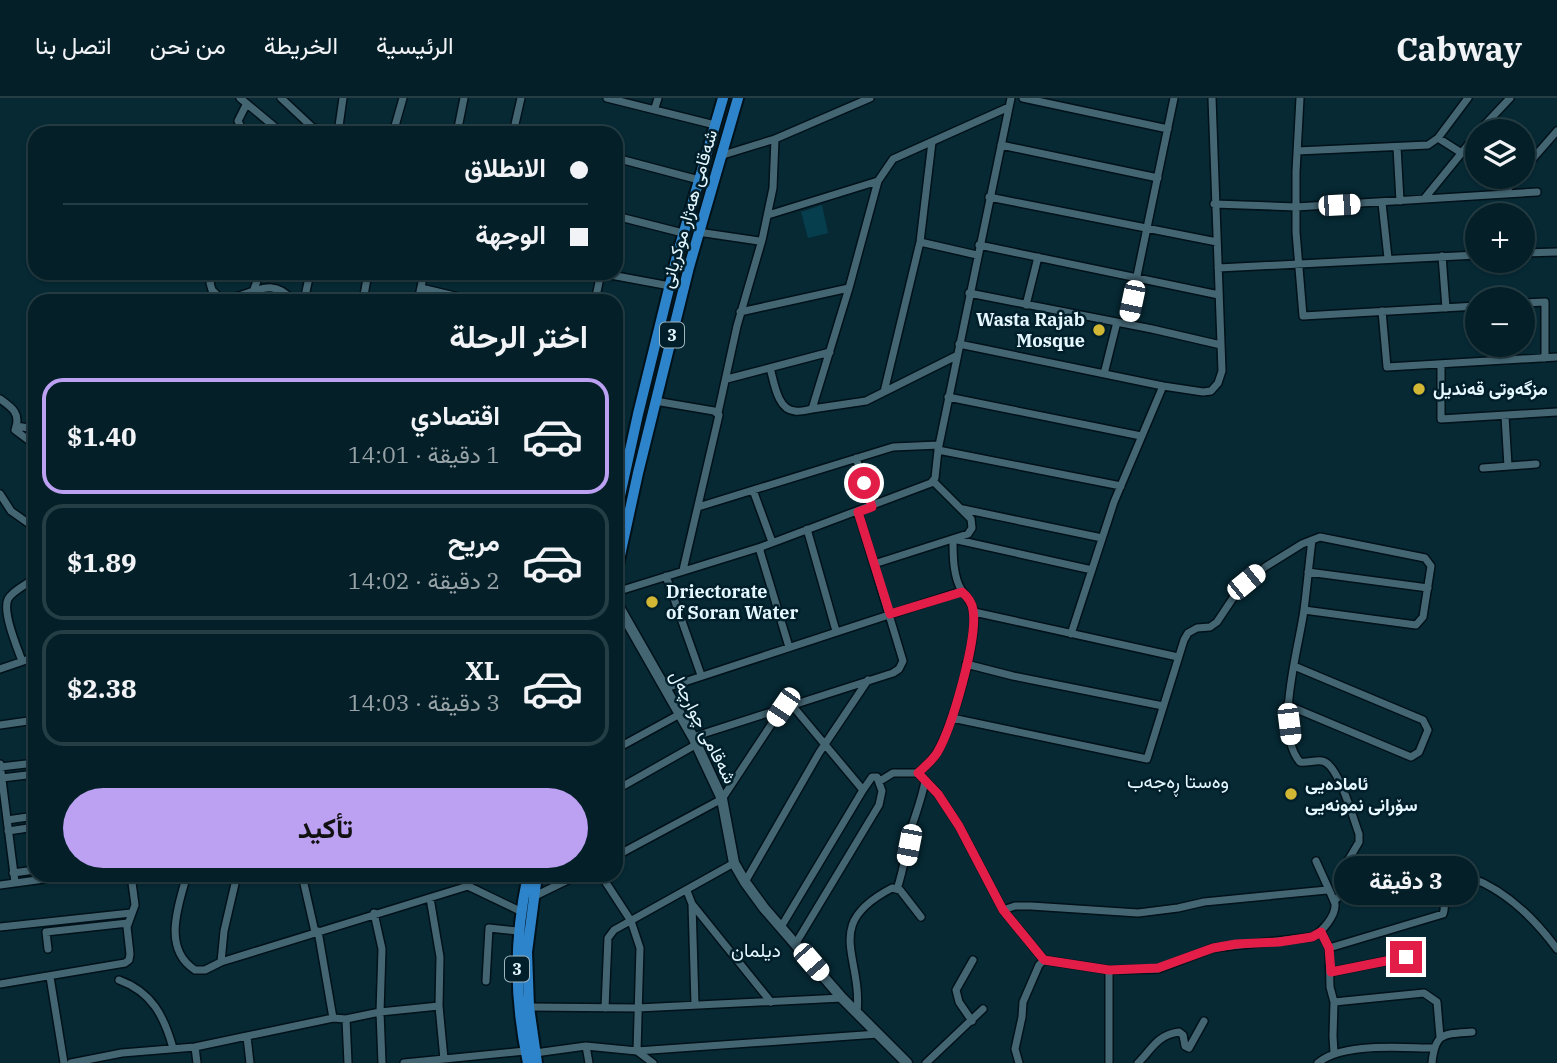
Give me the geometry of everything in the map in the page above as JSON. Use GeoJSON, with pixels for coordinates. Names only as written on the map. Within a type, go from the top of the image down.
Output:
{"type":"FeatureCollection","features":[{"type":"Feature","properties":{"kind":"highway","name":"شەقامی ھەژار موکریانی"},"geometry":{"type":"LineString","coordinates":[[623,461],[723,98]]}},
{"type":"Feature","properties":{"kind":"highway","name":"شەقامی ھەژار موکریانی"},"geometry":{"type":"LineString","coordinates":[[623,543],[655,401],[698,232],[738,98]]}},
{"type":"Feature","properties":{"kind":"highway"},"geometry":{"type":"LineString","coordinates":[[638,414],[652,416]]}},
{"type":"Feature","properties":{"kind":"highway","name":"3"},"geometry":{"type":"LineString","coordinates":[[526,882],[517,931],[519,998],[531,1057]]}},
{"type":"Feature","properties":{"kind":"highway","name":"3"},"geometry":{"type":"LineString","coordinates":[[531,1057],[527,952],[536,882]]}},
{"type":"Feature","properties":{"kind":"main road","name":"شەقامی چوارچەل"},"geometry":{"type":"LineString","coordinates":[[623,614],[695,740],[722,799],[734,863],[744,882],[780,928],[842,998],[906,1063]]}},
{"type":"Feature","properties":{"kind":"street"},"geometry":{"type":"LineString","coordinates":[[240,98],[273,126]]}},
{"type":"Feature","properties":{"kind":"street"},"geometry":{"type":"LineString","coordinates":[[281,98],[311,126]]}},
{"type":"Feature","properties":{"kind":"street"},"geometry":{"type":"LineString","coordinates":[[339,126],[343,98]]}},
{"type":"Feature","properties":{"kind":"street"},"geometry":{"type":"LineString","coordinates":[[395,126],[403,98]]}},
{"type":"Feature","properties":{"kind":"street"},"geometry":{"type":"LineString","coordinates":[[458,126],[464,98]]}},
{"type":"Feature","properties":{"kind":"street"},"geometry":{"type":"LineString","coordinates":[[517,126],[521,98]]}},
{"type":"Feature","properties":{"kind":"street"},"geometry":{"type":"LineString","coordinates":[[607,98],[715,125]]}},
{"type":"Feature","properties":{"kind":"street"},"geometry":{"type":"LineString","coordinates":[[655,108],[658,98]]}},
{"type":"Feature","properties":{"kind":"street"},"geometry":{"type":"LineString","coordinates":[[723,155],[775,139],[870,98]]}},
{"type":"Feature","properties":{"kind":"street"},"geometry":{"type":"LineString","coordinates":[[933,481],[956,356],[1011,98]]}},
{"type":"Feature","properties":{"kind":"street"},"geometry":{"type":"LineString","coordinates":[[1023,98],[1168,129]]}},
{"type":"Feature","properties":{"kind":"street"},"geometry":{"type":"LineString","coordinates":[[1127,324],[1174,98]]}},
{"type":"Feature","properties":{"kind":"street"},"geometry":{"type":"LineString","coordinates":[[959,344],[1163,386],[1211,391],[1218,383],[1222,371],[1212,98]]}},
{"type":"Feature","properties":{"kind":"street"},"geometry":{"type":"LineString","coordinates":[[1300,98],[1296,207],[1303,316],[1465,307]]}},
{"type":"Feature","properties":{"kind":"street"},"geometry":{"type":"LineString","coordinates":[[1297,151],[1428,145],[1438,138],[1468,98]]}},
{"type":"Feature","properties":{"kind":"street"},"geometry":{"type":"LineString","coordinates":[[1490,119],[1510,98]]}},
{"type":"Feature","properties":{"kind":"street"},"geometry":{"type":"LineString","coordinates":[[240,126],[238,121],[246,105]]}},
{"type":"Feature","properties":{"kind":"street"},"geometry":{"type":"LineString","coordinates":[[812,409],[878,181],[893,159],[1009,107]]}},
{"type":"Feature","properties":{"kind":"street"},"geometry":{"type":"LineString","coordinates":[[1535,156],[1557,131]]}},
{"type":"Feature","properties":{"kind":"street"},"geometry":{"type":"LineString","coordinates":[[1438,138],[1460,152]]}},
{"type":"Feature","properties":{"kind":"street"},"geometry":{"type":"LineString","coordinates":[[683,570],[740,312],[768,215],[773,188],[775,139]]}},
{"type":"Feature","properties":{"kind":"street"},"geometry":{"type":"LineString","coordinates":[[884,392],[920,242],[932,142]]}},
{"type":"Feature","properties":{"kind":"street"},"geometry":{"type":"LineString","coordinates":[[1001,145],[1158,178]]}},
{"type":"Feature","properties":{"kind":"street"},"geometry":{"type":"LineString","coordinates":[[1424,199],[1465,146]]}},
{"type":"Feature","properties":{"kind":"street"},"geometry":{"type":"LineString","coordinates":[[1397,147],[1400,201]]}},
{"type":"Feature","properties":{"kind":"street"},"geometry":{"type":"LineString","coordinates":[[623,160],[699,180]]}},
{"type":"Feature","properties":{"kind":"street"},"geometry":{"type":"LineString","coordinates":[[768,215],[878,181]]}},
{"type":"Feature","properties":{"kind":"street"},"geometry":{"type":"LineString","coordinates":[[1504,193],[1508,189]]}},
{"type":"Feature","properties":{"kind":"street"},"geometry":{"type":"LineString","coordinates":[[1214,204],[1296,207],[1537,192]]}},
{"type":"Feature","properties":{"kind":"street"},"geometry":{"type":"LineString","coordinates":[[989,197],[1217,242]]}},
{"type":"Feature","properties":{"kind":"street"},"geometry":{"type":"LineString","coordinates":[[1382,203],[1388,258]]}},
{"type":"Feature","properties":{"kind":"street"},"geometry":{"type":"LineString","coordinates":[[623,218],[684,233]]}},
{"type":"Feature","properties":{"kind":"street"},"geometry":{"type":"LineString","coordinates":[[698,232],[759,242],[762,240]]}},
{"type":"Feature","properties":{"kind":"street"},"geometry":{"type":"LineString","coordinates":[[920,242],[977,255]]}},
{"type":"Feature","properties":{"kind":"street"},"geometry":{"type":"LineString","coordinates":[[979,245],[1219,295]]}},
{"type":"Feature","properties":{"kind":"street"},"geometry":{"type":"LineString","coordinates":[[1535,253],[1557,252]]}},
{"type":"Feature","properties":{"kind":"street"},"geometry":{"type":"LineString","coordinates":[[1218,268],[1465,255]]}},
{"type":"Feature","properties":{"kind":"street"},"geometry":{"type":"LineString","coordinates":[[1442,256],[1446,308]]}},
{"type":"Feature","properties":{"kind":"street"},"geometry":{"type":"LineString","coordinates":[[1026,305],[1038,257]]}},
{"type":"Feature","properties":{"kind":"street"},"geometry":{"type":"LineString","coordinates":[[623,277],[670,286]]}},
{"type":"Feature","properties":{"kind":"street"},"geometry":{"type":"LineString","coordinates":[[254,289],[257,280]]}},
{"type":"Feature","properties":{"kind":"street"},"geometry":{"type":"LineString","coordinates":[[420,294],[423,280]]}},
{"type":"Feature","properties":{"kind":"street"},"geometry":{"type":"LineString","coordinates":[[421,288],[446,294]]}},
{"type":"Feature","properties":{"kind":"street"},"geometry":{"type":"LineString","coordinates":[[740,312],[849,288]]}},
{"type":"Feature","properties":{"kind":"street"},"geometry":{"type":"LineString","coordinates":[[242,294],[254,289],[283,291],[286,294]]}},
{"type":"Feature","properties":{"kind":"street"},"geometry":{"type":"LineString","coordinates":[[969,293],[1221,345]]}},
{"type":"Feature","properties":{"kind":"street"},"geometry":{"type":"LineString","coordinates":[[1535,302],[1545,302],[1545,358]]}},
{"type":"Feature","properties":{"kind":"street"},"geometry":{"type":"LineString","coordinates":[[1382,311],[1387,367],[1557,357]]}},
{"type":"Feature","properties":{"kind":"street"},"geometry":{"type":"LineString","coordinates":[[1104,374],[1117,322]]}},
{"type":"Feature","properties":{"kind":"street"},"geometry":{"type":"LineString","coordinates":[[727,379],[830,352]]}},
{"type":"Feature","properties":{"kind":"street"},"geometry":{"type":"LineString","coordinates":[[770,368],[781,402],[793,412],[866,401],[956,356]]}},
{"type":"Feature","properties":{"kind":"street"},"geometry":{"type":"LineString","coordinates":[[1441,364],[1441,419],[1557,412]]}},
{"type":"Feature","properties":{"kind":"street"},"geometry":{"type":"LineString","coordinates":[[1071,634],[1121,486],[1163,386]]}},
{"type":"Feature","properties":{"kind":"street"},"geometry":{"type":"LineString","coordinates":[[948,397],[1142,436]]}},
{"type":"Feature","properties":{"kind":"street"},"geometry":{"type":"LineString","coordinates":[[0,399],[17,413],[15,430],[28,441]]}},
{"type":"Feature","properties":{"kind":"street"},"geometry":{"type":"LineString","coordinates":[[655,401],[719,413]]}},
{"type":"Feature","properties":{"kind":"street"},"geometry":{"type":"LineString","coordinates":[[1505,416],[1507,466]]}},
{"type":"Feature","properties":{"kind":"street"},"geometry":{"type":"LineString","coordinates":[[16,426],[28,428]]}},
{"type":"Feature","properties":{"kind":"street"},"geometry":{"type":"LineString","coordinates":[[698,507],[893,447],[938,447],[1121,486]]}},
{"type":"Feature","properties":{"kind":"street"},"geometry":{"type":"LineString","coordinates":[[856,458],[872,507]]}},
{"type":"Feature","properties":{"kind":"street"},"geometry":{"type":"LineString","coordinates":[[1483,468],[1536,464]]}},
{"type":"Feature","properties":{"kind":"street"},"geometry":{"type":"LineString","coordinates":[[623,590],[761,547],[872,507],[933,481]]}},
{"type":"Feature","properties":{"kind":"street"},"geometry":{"type":"LineString","coordinates":[[874,564],[968,534],[972,528],[971,519],[933,481]]}},
{"type":"Feature","properties":{"kind":"street"},"geometry":{"type":"LineString","coordinates":[[753,490],[772,542]]}},
{"type":"Feature","properties":{"kind":"street"},"geometry":{"type":"LineString","coordinates":[[0,494],[11,511],[28,523]]}},
{"type":"Feature","properties":{"kind":"street"},"geometry":{"type":"LineString","coordinates":[[963,509],[1102,538]]}},
{"type":"Feature","properties":{"kind":"street"},"geometry":{"type":"LineString","coordinates":[[623,786],[695,740],[787,706],[892,673],[899,668],[903,661],[858,512]]}},
{"type":"Feature","properties":{"kind":"street"},"geometry":{"type":"LineString","coordinates":[[807,529],[836,631]]}},
{"type":"Feature","properties":{"kind":"street"},"geometry":{"type":"LineString","coordinates":[[951,718],[1147,759],[1188,633],[1197,628],[1210,627],[1217,622],[1246,582],[1265,567],[1320,537],[1425,558],[1431,566],[1423,617],[1416,625],[1304,610]]}},
{"type":"Feature","properties":{"kind":"street"},"geometry":{"type":"LineString","coordinates":[[953,539],[1092,570]]}},
{"type":"Feature","properties":{"kind":"street"},"geometry":{"type":"LineString","coordinates":[[880,781],[893,773],[918,773],[936,755],[948,731],[972,640],[974,612],[970,599],[962,592],[954,559],[953,539]]}},
{"type":"Feature","properties":{"kind":"street"},"geometry":{"type":"LineString","coordinates":[[1312,540],[1304,610],[1287,705],[1292,753],[1300,762],[1322,761],[1329,764],[1336,774],[1359,834],[1359,842],[1346,864],[1343,893],[1334,901]]}},
{"type":"Feature","properties":{"kind":"street"},"geometry":{"type":"LineString","coordinates":[[761,547],[789,647]]}},
{"type":"Feature","properties":{"kind":"street"},"geometry":{"type":"LineString","coordinates":[[1308,572],[1428,588]]}},
{"type":"Feature","properties":{"kind":"street"},"geometry":{"type":"LineString","coordinates":[[666,576],[701,675]]}},
{"type":"Feature","properties":{"kind":"street"},"geometry":{"type":"LineString","coordinates":[[22,661],[6,604],[9,596],[28,583]]}},
{"type":"Feature","properties":{"kind":"street"},"geometry":{"type":"LineString","coordinates":[[666,688],[962,592]]}},
{"type":"Feature","properties":{"kind":"street"},"geometry":{"type":"LineString","coordinates":[[974,612],[1178,657]]}},
{"type":"Feature","properties":{"kind":"street"},"geometry":{"type":"LineString","coordinates":[[0,669],[28,659]]}},
{"type":"Feature","properties":{"kind":"street"},"geometry":{"type":"LineString","coordinates":[[966,664],[1163,706]]}},
{"type":"Feature","properties":{"kind":"street"},"geometry":{"type":"LineString","coordinates":[[1287,705],[1411,757],[1419,752],[1428,730],[1423,720],[1294,666]]}},
{"type":"Feature","properties":{"kind":"street"},"geometry":{"type":"LineString","coordinates":[[744,882],[824,746],[868,680]]}},
{"type":"Feature","properties":{"kind":"street"},"geometry":{"type":"LineString","coordinates":[[787,706],[863,790]]}},
{"type":"Feature","properties":{"kind":"street"},"geometry":{"type":"LineString","coordinates":[[623,852],[722,799],[787,706]]}},
{"type":"Feature","properties":{"kind":"street"},"geometry":{"type":"LineString","coordinates":[[623,746],[680,714]]}},
{"type":"Feature","properties":{"kind":"street"},"geometry":{"type":"LineString","coordinates":[[0,725],[28,721]]}},
{"type":"Feature","properties":{"kind":"street"},"geometry":{"type":"LineString","coordinates":[[14,877],[0,766],[28,764]]}},
{"type":"Feature","properties":{"kind":"street"},"geometry":{"type":"LineString","coordinates":[[918,773],[938,794],[964,835],[1003,910],[1044,960],[1109,970],[1158,968],[1213,948],[1312,937],[1321,932],[1335,908],[1316,861]]}},
{"type":"Feature","properties":{"kind":"street"},"geometry":{"type":"LineString","coordinates":[[2,778],[28,775]]}},
{"type":"Feature","properties":{"kind":"street"},"geometry":{"type":"LineString","coordinates":[[780,928],[863,790],[872,777],[876,776],[880,781],[879,805],[796,943]]}},
{"type":"Feature","properties":{"kind":"street"},"geometry":{"type":"LineString","coordinates":[[897,889],[904,869],[911,831],[922,801],[925,781]]}},
{"type":"Feature","properties":{"kind":"street"},"geometry":{"type":"LineString","coordinates":[[7,820],[28,817]]}},
{"type":"Feature","properties":{"kind":"street"},"geometry":{"type":"LineString","coordinates":[[8,831],[28,828]]}},
{"type":"Feature","properties":{"kind":"street"},"geometry":{"type":"LineString","coordinates":[[605,1008],[608,938],[614,930],[734,863]]}},
{"type":"Feature","properties":{"kind":"street"},"geometry":{"type":"LineString","coordinates":[[0,885],[28,872]]}},
{"type":"Feature","properties":{"kind":"street"},"geometry":{"type":"LineString","coordinates":[[1329,948],[1443,914],[1446,907],[1443,886],[1451,875],[1460,874],[1488,884],[1519,906],[1557,949]]}},
{"type":"Feature","properties":{"kind":"street"},"geometry":{"type":"LineString","coordinates":[[14,877],[28,877]]}},
{"type":"Feature","properties":{"kind":"street"},"geometry":{"type":"LineString","coordinates":[[0,984],[50,977],[129,960],[128,923],[135,905],[132,882]]}},
{"type":"Feature","properties":{"kind":"street"},"geometry":{"type":"LineString","coordinates":[[185,882],[174,931],[175,947],[185,962],[195,970],[205,970],[221,962],[316,931],[468,886],[520,911]]}},
{"type":"Feature","properties":{"kind":"street"},"geometry":{"type":"LineString","coordinates":[[221,962],[224,931],[235,882]]}},
{"type":"Feature","properties":{"kind":"street"},"geometry":{"type":"LineString","coordinates":[[304,882],[333,1018]]}},
{"type":"Feature","properties":{"kind":"street"},"geometry":{"type":"LineString","coordinates":[[467,882],[468,886]]}},
{"type":"Feature","properties":{"kind":"street"},"geometry":{"type":"LineString","coordinates":[[533,897],[564,882]]}},
{"type":"Feature","properties":{"kind":"street"},"geometry":{"type":"LineString","coordinates":[[606,882],[631,921],[639,948],[637,1051]]}},
{"type":"Feature","properties":{"kind":"street"},"geometry":{"type":"LineString","coordinates":[[857,1013],[859,994],[849,937],[855,916],[866,904],[892,888],[900,890],[921,917]]}},
{"type":"Feature","properties":{"kind":"street"},"geometry":{"type":"LineString","coordinates":[[1003,910],[1015,906],[1031,906],[1138,913],[1204,902],[1327,890]]}},
{"type":"Feature","properties":{"kind":"street"},"geometry":{"type":"LineString","coordinates":[[687,891],[692,904],[771,1002]]}},
{"type":"Feature","properties":{"kind":"street"},"geometry":{"type":"LineString","coordinates":[[430,898],[440,957],[439,1006],[444,1059]]}},
{"type":"Feature","properties":{"kind":"street"},"geometry":{"type":"LineString","coordinates":[[692,904],[695,1004]]}},
{"type":"Feature","properties":{"kind":"street"},"geometry":{"type":"LineString","coordinates":[[0,928],[131,913]]}},
{"type":"Feature","properties":{"kind":"street"},"geometry":{"type":"LineString","coordinates":[[374,913],[382,949],[382,1063]]}},
{"type":"Feature","properties":{"kind":"street"},"geometry":{"type":"LineString","coordinates":[[48,949],[46,932],[128,923]]}},
{"type":"Feature","properties":{"kind":"street"},"geometry":{"type":"LineString","coordinates":[[486,981],[489,928],[517,931]]}},
{"type":"Feature","properties":{"kind":"street"},"geometry":{"type":"LineString","coordinates":[[1321,932],[1329,948],[1330,986],[1334,1002],[1334,1053]]}},
{"type":"Feature","properties":{"kind":"street"},"geometry":{"type":"LineString","coordinates":[[1331,972],[1406,957]]}},
{"type":"Feature","properties":{"kind":"street"},"geometry":{"type":"LineString","coordinates":[[972,1021],[959,1002],[956,990],[973,960]]}},
{"type":"Feature","properties":{"kind":"street"},"geometry":{"type":"LineString","coordinates":[[1019,1063],[1015,1049],[1023,1002],[1039,965],[1044,960]]}},
{"type":"Feature","properties":{"kind":"street"},"geometry":{"type":"LineString","coordinates":[[1109,970],[1109,1063]]}},
{"type":"Feature","properties":{"kind":"street"},"geometry":{"type":"LineString","coordinates":[[50,977],[64,1063]]}},
{"type":"Feature","properties":{"kind":"street"},"geometry":{"type":"LineString","coordinates":[[119,980],[135,985],[149,998],[167,1027],[173,1048]]}},
{"type":"Feature","properties":{"kind":"street"},"geometry":{"type":"LineString","coordinates":[[1334,1002],[1424,993],[1437,1002],[1440,1037]]}},
{"type":"Feature","properties":{"kind":"street"},"geometry":{"type":"LineString","coordinates":[[529,1007],[638,1008],[842,998]]}},
{"type":"Feature","properties":{"kind":"street"},"geometry":{"type":"LineString","coordinates":[[71,1063],[122,1053],[195,1047],[333,1018],[345,1020],[380,1012],[439,1006]]}},
{"type":"Feature","properties":{"kind":"street"},"geometry":{"type":"LineString","coordinates":[[926,1063],[983,1009]]}},
{"type":"Feature","properties":{"kind":"street"},"geometry":{"type":"LineString","coordinates":[[345,1020],[348,1063]]}},
{"type":"Feature","properties":{"kind":"street"},"geometry":{"type":"LineString","coordinates":[[1138,1063],[1155,1041],[1172,1033],[1179,1032],[1183,1035],[1185,1046],[1189,1048],[1204,1021]]}},
{"type":"Feature","properties":{"kind":"street"},"geometry":{"type":"LineString","coordinates":[[1432,1063],[1434,1048],[1440,1037],[1446,1033],[1472,1032]]}},
{"type":"Feature","properties":{"kind":"street"},"geometry":{"type":"LineString","coordinates":[[404,1063],[444,1059],[531,1057],[586,1046],[637,1051],[878,1034]]}},
{"type":"Feature","properties":{"kind":"street"},"geometry":{"type":"LineString","coordinates":[[247,1037],[250,1063]]}},
{"type":"Feature","properties":{"kind":"street"},"geometry":{"type":"LineString","coordinates":[[586,1046],[589,1063]]}},
{"type":"Feature","properties":{"kind":"street"},"geometry":{"type":"LineString","coordinates":[[195,1047],[197,1063]]}},
{"type":"Feature","properties":{"kind":"street"},"geometry":{"type":"LineString","coordinates":[[1318,1063],[1326,1056],[1354,1049],[1434,1048]]}},
{"type":"Feature","properties":{"kind":"street"},"geometry":{"type":"LineString","coordinates":[[637,1051],[653,1063]]}},
{"type":"Feature","properties":{"kind":"street"},"geometry":{"type":"LineString","coordinates":[[122,1053],[122,1063]]}},
{"type":"Feature","properties":{"kind":"shaded area"},"geometry":{"type":"Polygon","coordinates":[[[822,205],[828,233],[808,238],[801,212],[822,205]]]}},
{"type":"Feature","properties":{"kind":"place","name":"Wasta Rajab Mosque"},"geometry":{"type":"Point","coordinates":[1099,330]}},
{"type":"Feature","properties":{"kind":"place","name":"مزگەوتی قەندیل"},"geometry":{"type":"Point","coordinates":[1419,389]}},
{"type":"Feature","properties":{"kind":"place","name":"Driectorate of Soran Water"},"geometry":{"type":"Point","coordinates":[652,602]}},
{"type":"Feature","properties":{"kind":"place","name":"ئامادەیی سۆرانی نمونەیی"},"geometry":{"type":"Point","coordinates":[1291,794]}},
{"type":"Feature","properties":{"kind":"district","name":"وەستا ڕەجەب"},"geometry":{"type":"Point","coordinates":[1178,781]}},
{"type":"Feature","properties":{"kind":"district","name":"دیلمان"},"geometry":{"type":"Point","coordinates":[756,950]}},
{"type":"Feature","properties":{"kind":"route"},"geometry":{"type":"LineString","coordinates":[[864,483],[872,507],[858,512],[890,614],[962,592],[970,599],[974,612],[972,640],[948,731],[936,755],[918,773],[938,794],[959,826],[1003,910],[1044,960],[1109,970],[1158,968],[1213,948],[1279,942],[1312,937],[1321,932],[1329,948],[1331,972],[1406,957]]}}]}
